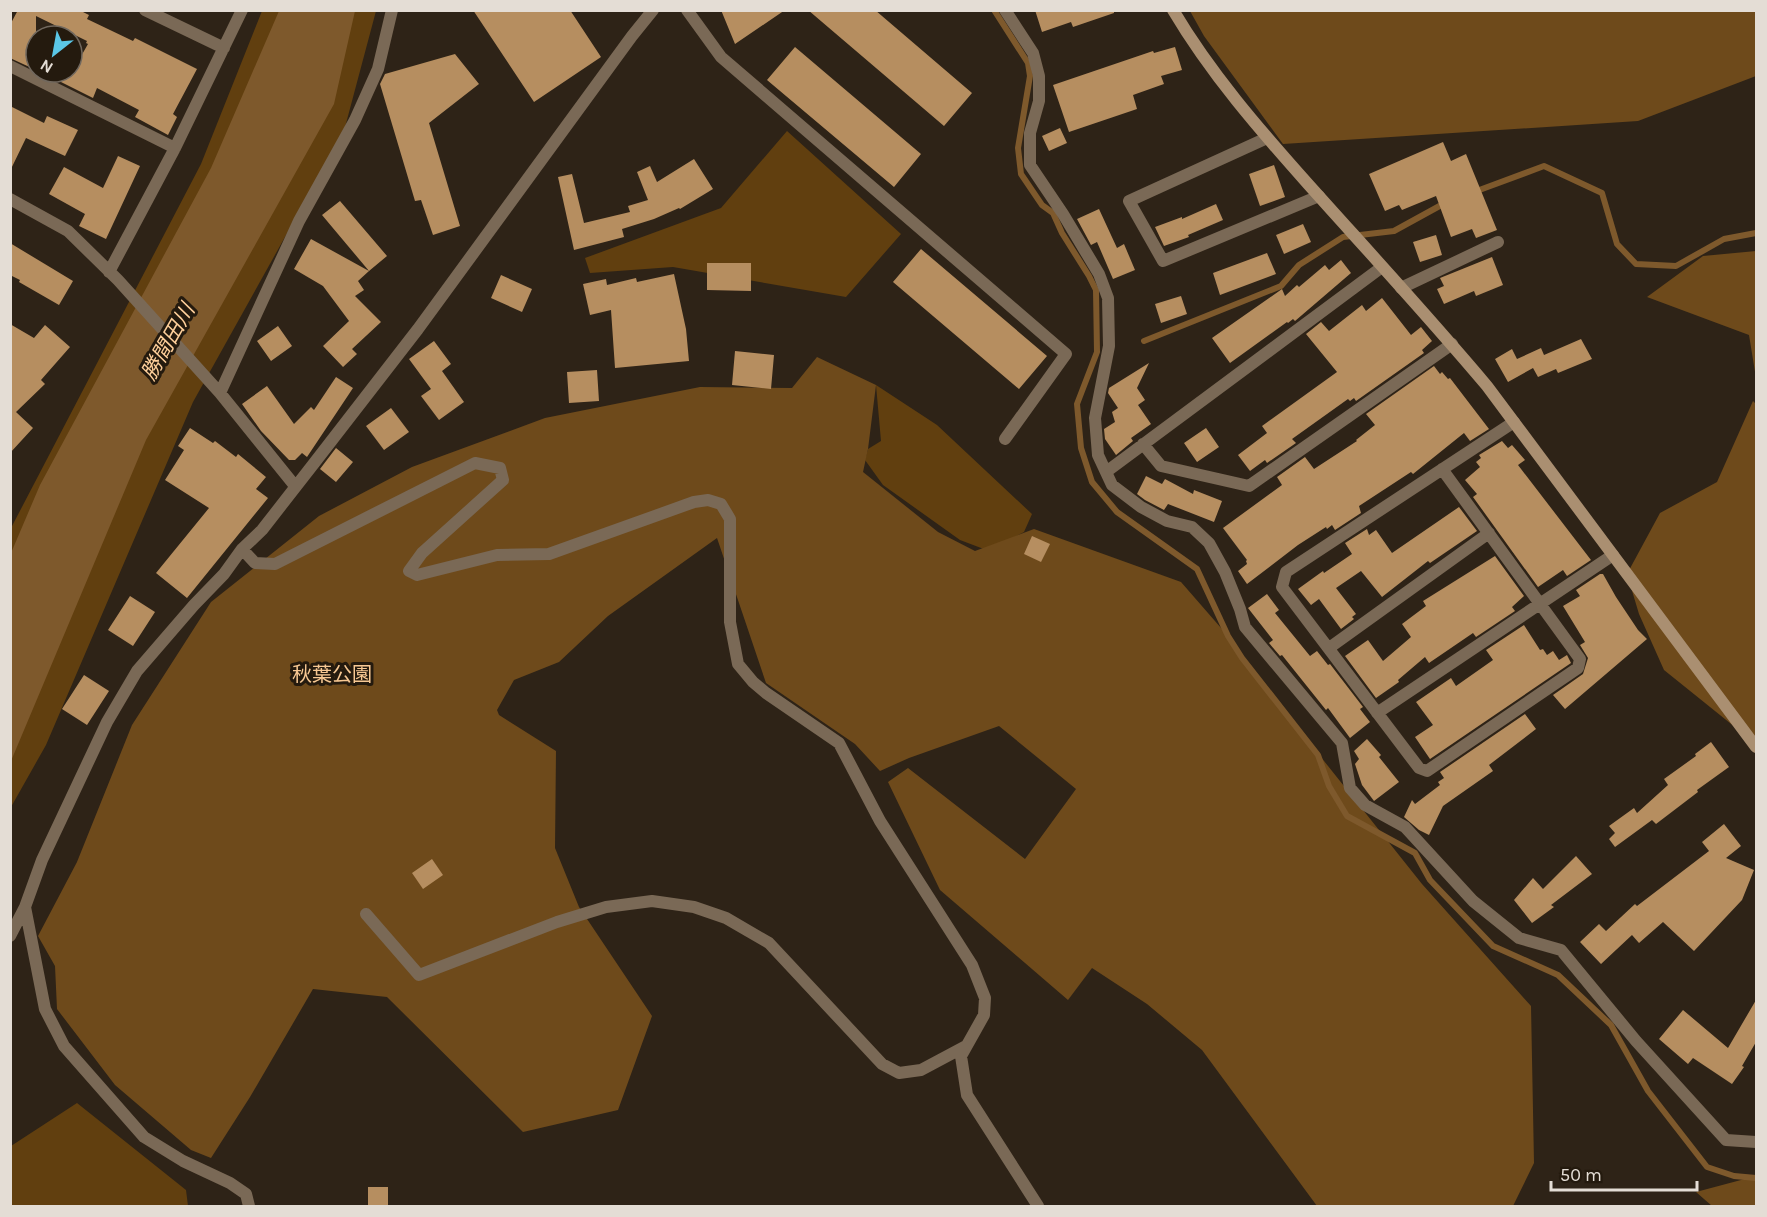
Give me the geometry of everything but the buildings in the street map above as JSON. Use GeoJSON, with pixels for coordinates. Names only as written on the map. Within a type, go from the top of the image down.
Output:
{"type":"FeatureCollection","features":[{"type":"Feature","properties":{"kind":"street"},"geometry":{"type":"LineString","coordinates":[[145,10],[224,48]]}},
{"type":"Feature","properties":{"kind":"street"},"geometry":{"type":"LineString","coordinates":[[114,276],[242,10]]}},
{"type":"Feature","properties":{"kind":"street"},"geometry":{"type":"LineString","coordinates":[[220,393],[299,221],[355,120],[378,69],[392,10]]}},
{"type":"Feature","properties":{"kind":"street"},"geometry":{"type":"LineString","coordinates":[[10,936],[25,907],[42,860],[107,722],[137,670],[224,574],[242,549],[262,530],[418,329],[653,10]]}},
{"type":"Feature","properties":{"kind":"street"},"geometry":{"type":"LineString","coordinates":[[687,10],[721,57],[1066,354],[1005,439]]}},
{"type":"Feature","properties":{"kind":"street"},"geometry":{"type":"LineString","coordinates":[[1005,10],[1033,53],[1039,76],[1039,101],[1030,133],[1030,165],[1093,264],[1108,298],[1108,346],[1095,418],[1098,455],[1112,485],[1141,507],[1167,521],[1192,527],[1209,543],[1225,573],[1245,627],[1342,743],[1350,788],[1365,805],[1405,827],[1473,902],[1520,938],[1560,950],[1636,1041],[1726,1140],[1756,1142]]}},
{"type":"Feature","properties":{"kind":"street"},"geometry":{"type":"LineString","coordinates":[[1173,10],[1192,42],[1247,115],[1452,344],[1514,422],[1756,747]]}},
{"type":"Feature","properties":{"kind":"street"},"geometry":{"type":"LineString","coordinates":[[10,66],[175,148]]}},
{"type":"Feature","properties":{"kind":"street"},"geometry":{"type":"LineString","coordinates":[[1268,138],[1129,201],[1163,261],[1319,196]]}},
{"type":"Feature","properties":{"kind":"street"},"geometry":{"type":"LineString","coordinates":[[10,199],[68,231],[114,276],[220,393],[295,486]]}},
{"type":"Feature","properties":{"kind":"street"},"geometry":{"type":"LineString","coordinates":[[1401,288],[1498,242]]}},
{"type":"Feature","properties":{"kind":"street"},"geometry":{"type":"LineString","coordinates":[[1106,472],[1382,267]]}},
{"type":"Feature","properties":{"kind":"street"},"geometry":{"type":"LineString","coordinates":[[1143,444],[1161,466],[1249,486],[1452,344]]}},
{"type":"Feature","properties":{"kind":"street"},"geometry":{"type":"LineString","coordinates":[[1442,469],[1580,659],[1578,668],[1426,771],[1419,768],[1282,587],[1286,572],[1442,469],[1514,422]]}},
{"type":"Feature","properties":{"kind":"street"},"geometry":{"type":"LineString","coordinates":[[242,549],[255,564],[275,564],[475,463],[500,468],[503,480],[422,553],[408,571],[417,575],[497,555],[549,554],[694,502],[708,500],[721,504],[730,519],[730,622],[738,664],[766,693],[839,743],[880,821],[972,965],[985,999],[984,1015],[961,1056],[968,1095],[1038,1206]]}},
{"type":"Feature","properties":{"kind":"street"},"geometry":{"type":"LineString","coordinates":[[1329,648],[1489,533]]}},
{"type":"Feature","properties":{"kind":"street"},"geometry":{"type":"LineString","coordinates":[[1377,713],[1613,555]]}},
{"type":"Feature","properties":{"kind":"street"},"geometry":{"type":"LineString","coordinates":[[366,914],[419,975],[557,922],[606,908],[652,901],[694,907],[726,918],[769,943],[882,1064],[899,1073],[921,1070],[967,1046]]}},
{"type":"Feature","properties":{"kind":"street"},"geometry":{"type":"LineString","coordinates":[[25,907],[45,1009],[64,1046],[144,1137],[183,1161],[230,1183],[246,1194],[249,1206]]}},
{"type":"Feature","properties":{"kind":"shaded area"},"geometry":{"type":"Polygon","coordinates":[[[262,11],[376,11],[344,131],[193,402],[46,745],[11,807],[11,528],[201,164],[262,11]]]}},
{"type":"Feature","properties":{"kind":"shaded area"},"geometry":{"type":"Polygon","coordinates":[[[787,131],[901,234],[846,297],[673,267],[590,273],[585,258],[721,208],[787,131]]]}},
{"type":"Feature","properties":{"kind":"shaded area"},"geometry":{"type":"Polygon","coordinates":[[[876,385],[937,425],[1032,514],[1024,532],[989,551],[960,540],[883,485],[865,460],[868,449],[881,441],[876,385]]]}},
{"type":"Feature","properties":{"kind":"shaded area"},"geometry":{"type":"Polygon","coordinates":[[[77,1103],[186,1190],[188,1206],[11,1206],[11,1146],[77,1103]]]}},
{"type":"Feature","properties":{"kind":"green space"},"geometry":{"type":"Polygon","coordinates":[[[1190,11],[1756,11],[1756,76],[1638,121],[1283,144],[1204,36],[1190,11]]]}},
{"type":"Feature","properties":{"kind":"green space"},"geometry":{"type":"Polygon","coordinates":[[[1756,251],[1756,378],[1749,335],[1647,297],[1703,256],[1756,251]]]}},
{"type":"Feature","properties":{"kind":"green space","name":"秋葉公園"},"geometry":{"type":"Polygon","coordinates":[[[817,357],[876,385],[863,472],[938,532],[975,551],[1034,529],[1181,582],[1228,636],[1242,658],[1422,884],[1531,1006],[1534,1163],[1513,1206],[1317,1206],[1202,1050],[1147,1004],[1092,968],[1068,1000],[940,890],[888,782],[908,768],[1025,859],[1076,789],[999,726],[909,758],[880,771],[855,744],[766,683],[717,538],[608,616],[559,662],[514,680],[497,710],[499,715],[556,751],[555,848],[579,907],[652,1016],[618,1110],[523,1132],[387,997],[313,989],[250,1097],[211,1158],[191,1150],[115,1085],[57,1009],[55,966],[38,936],[77,862],[132,725],[211,602],[319,516],[412,467],[545,418],[700,387],[792,388],[817,357]]]}},
{"type":"Feature","properties":{"kind":"green space"},"geometry":{"type":"Polygon","coordinates":[[[1753,401],[1756,404],[1756,744],[1664,670],[1639,614],[1627,574],[1660,513],[1717,482],[1753,401]]]}},
{"type":"Feature","properties":{"kind":"green space"},"geometry":{"type":"Polygon","coordinates":[[[1756,1176],[1756,1206],[1712,1206],[1696,1192],[1756,1176]]]}},
{"type":"Feature","properties":{"kind":"water","name":"勝間田川"},"geometry":{"type":"Polygon","coordinates":[[[279,11],[355,11],[334,104],[146,440],[11,761],[11,553],[40,485],[211,168],[279,11]]]}},
{"type":"Feature","properties":{"kind":"waterway"},"geometry":{"type":"LineString","coordinates":[[994,10],[1028,63],[1030,76],[1018,148],[1021,174],[1042,205],[1053,213],[1062,233],[1096,290],[1097,352],[1077,404],[1081,448],[1092,482],[1117,512],[1197,569],[1228,636],[1242,658],[1318,755],[1329,786],[1347,816],[1415,853],[1430,880],[1493,946],[1558,975],[1611,1025],[1648,1091],[1707,1167],[1734,1176],[1756,1178]]}},
{"type":"Feature","properties":{"kind":"waterway"},"geometry":{"type":"LineString","coordinates":[[1474,192],[1544,166],[1602,193],[1617,244],[1636,264],[1676,266],[1724,239],[1756,233]]}},
{"type":"Feature","properties":{"kind":"waterway"},"geometry":{"type":"LineString","coordinates":[[1144,341],[1281,286],[1299,265],[1343,237],[1394,231],[1445,203]]}}]}
